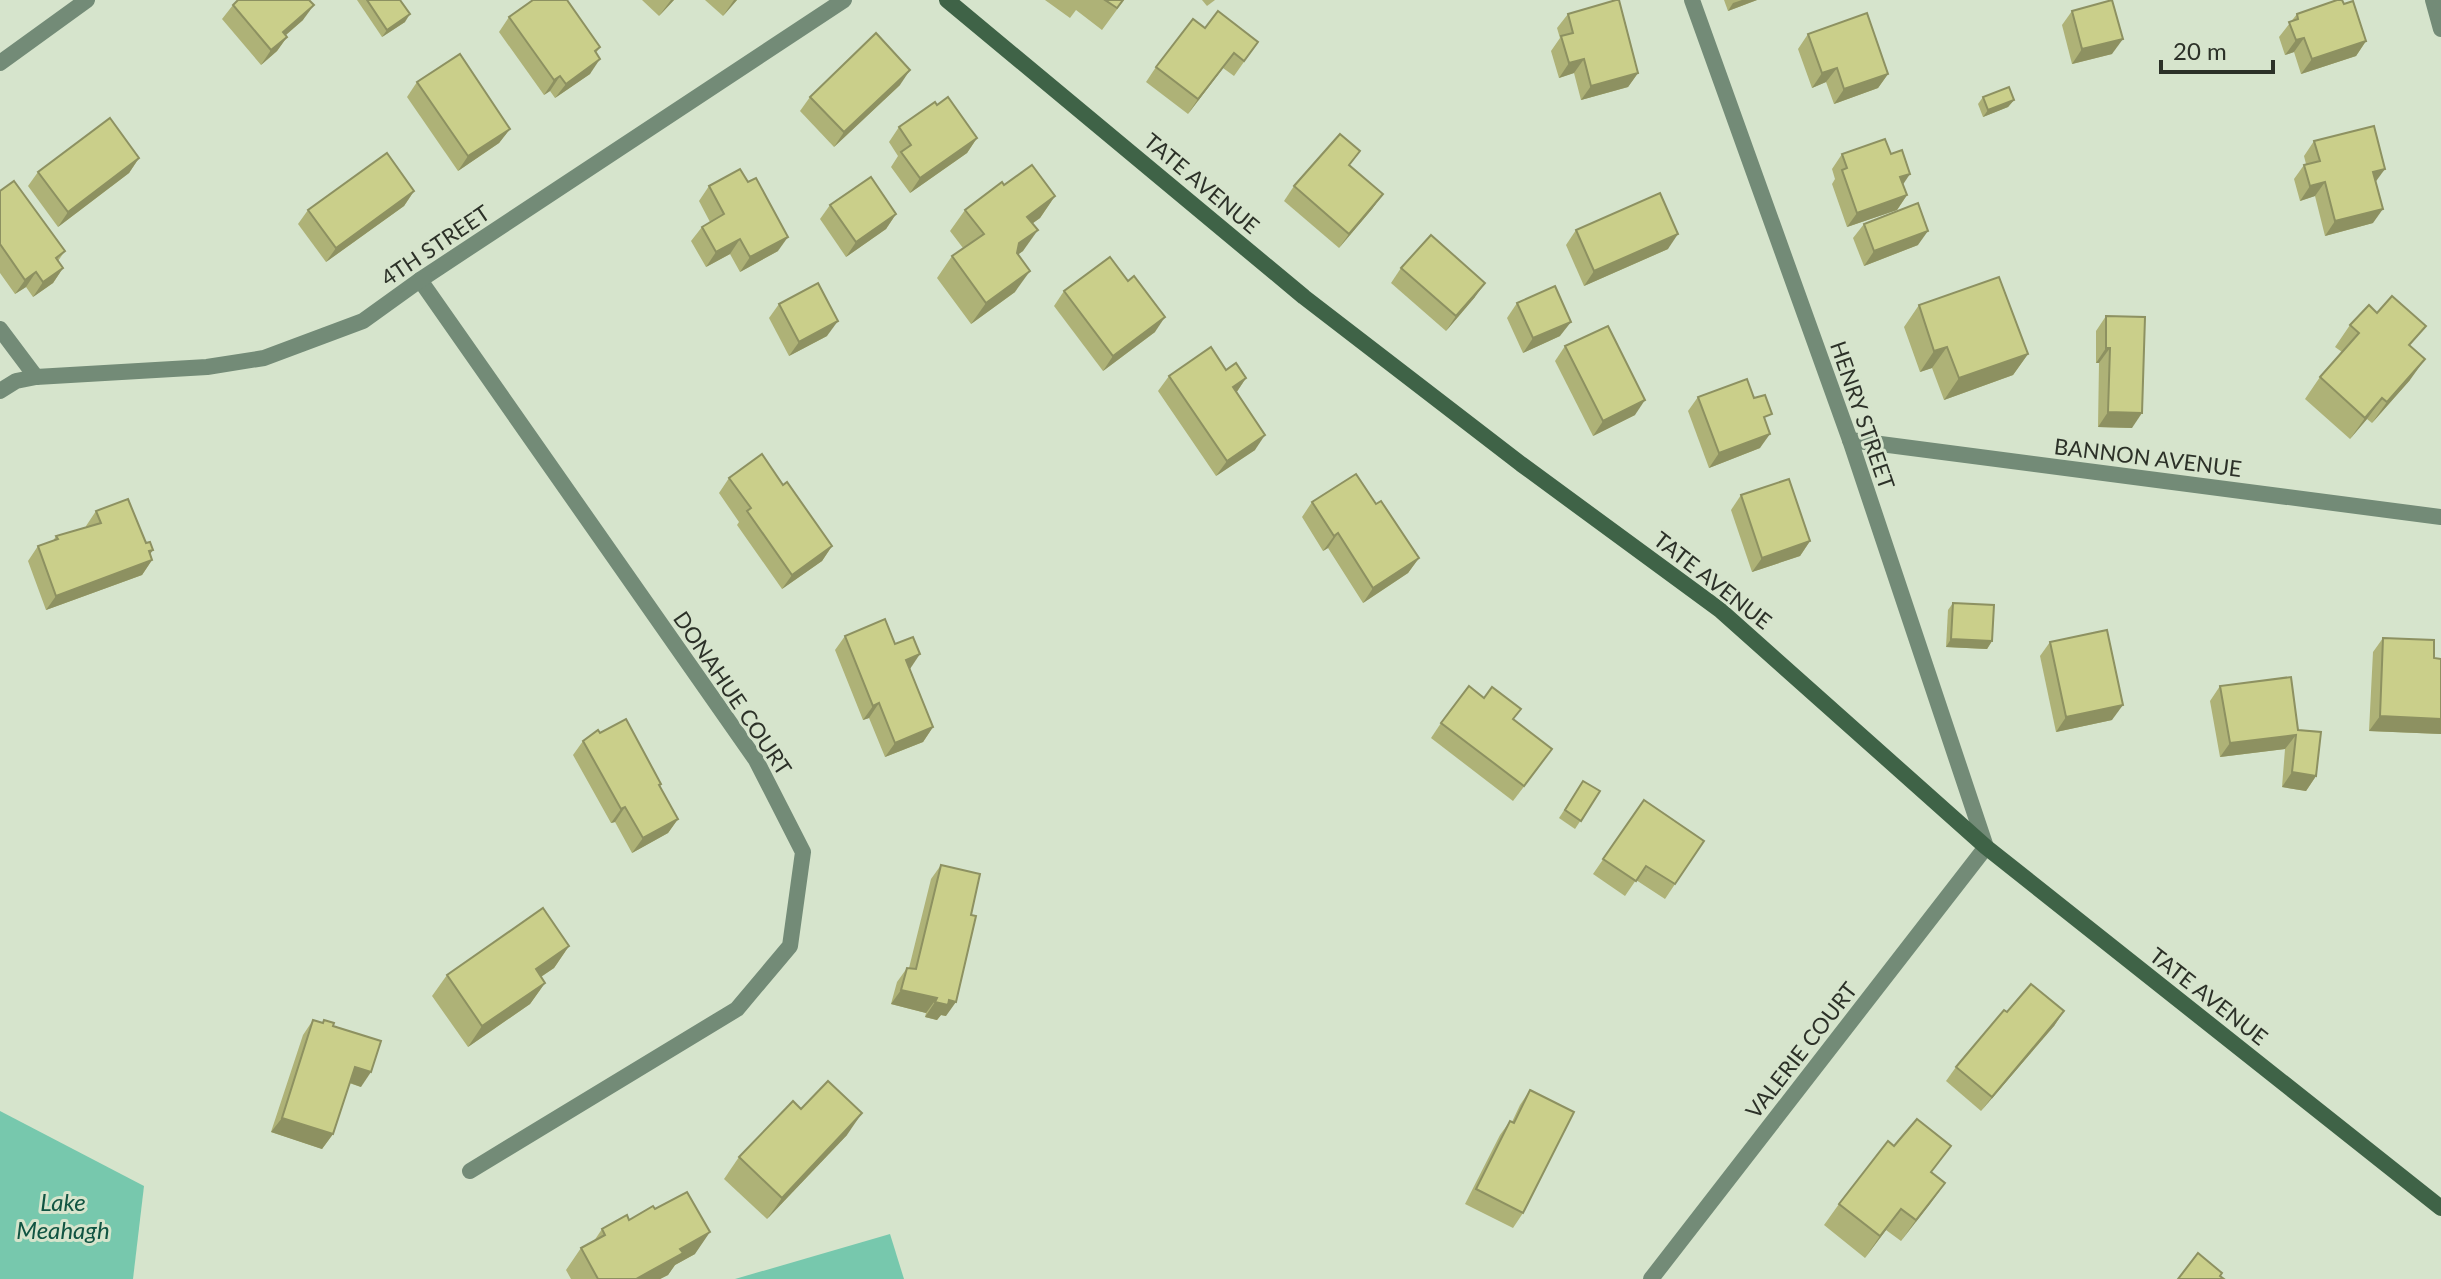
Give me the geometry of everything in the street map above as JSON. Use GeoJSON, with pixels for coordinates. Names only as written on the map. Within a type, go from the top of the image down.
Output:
{"type":"FeatureCollection","features":[{"type":"Feature","properties":{"kind":"street"},"geometry":{"type":"LineString","coordinates":[[0,63],[87,0]]}},
{"type":"Feature","properties":{"kind":"street","name":"4TH STREET"},"geometry":{"type":"LineString","coordinates":[[0,391],[16,381],[36,377],[207,367],[264,358],[363,321],[420,280],[844,0]]}},
{"type":"Feature","properties":{"kind":"street","name":"TATE AVENUE"},"geometry":{"type":"LineString","coordinates":[[947,0],[1304,297],[1521,464],[1720,610],[1986,847],[2441,1208]]}},
{"type":"Feature","properties":{"kind":"street","name":"HENRY STREET"},"geometry":{"type":"LineString","coordinates":[[1692,0],[1850,440],[1986,847]]}},
{"type":"Feature","properties":{"kind":"street"},"geometry":{"type":"LineString","coordinates":[[2433,0],[2441,29]]}},
{"type":"Feature","properties":{"kind":"street","name":"DONAHUE COURT"},"geometry":{"type":"LineString","coordinates":[[420,280],[756,760],[803,852],[790,946],[737,1009],[470,1171]]}},
{"type":"Feature","properties":{"kind":"street"},"geometry":{"type":"LineString","coordinates":[[0,329],[36,377]]}},
{"type":"Feature","properties":{"kind":"street","name":"BANNON AVENUE"},"geometry":{"type":"LineString","coordinates":[[1850,440],[2441,517]]}},
{"type":"Feature","properties":{"kind":"street","name":"VALERIE COURT"},"geometry":{"type":"LineString","coordinates":[[1651,1279],[1986,847]]}},
{"type":"Feature","properties":{"kind":"water","name":"Lake Meahagh"},"geometry":{"type":"Polygon","coordinates":[[[0,1111],[144,1186],[133,1279],[0,1279],[0,1111]]]}},
{"type":"Feature","properties":{"kind":"water"},"geometry":{"type":"Polygon","coordinates":[[[890,1234],[904,1279],[735,1279],[890,1234]]]}},
{"type":"Feature","properties":{"kind":"building"},"geometry":{"type":"Polygon","coordinates":[[[238,0],[309,0],[314,5],[283,32],[287,37],[271,50],[233,5],[238,0]]]}},
{"type":"Feature","properties":{"kind":"building"},"geometry":{"type":"Polygon","coordinates":[[[367,0],[400,0],[410,14],[387,30],[367,0]]]}},
{"type":"Feature","properties":{"kind":"building"},"geometry":{"type":"Polygon","coordinates":[[[533,0],[567,0],[600,47],[595,51],[600,59],[566,84],[560,76],[554,80],[509,17],[533,0]]]}},
{"type":"Feature","properties":{"kind":"building"},"geometry":{"type":"Polygon","coordinates":[[[1105,0],[1123,0],[1117,8],[1105,0]]]}},
{"type":"Feature","properties":{"kind":"building"},"geometry":{"type":"Polygon","coordinates":[[[1619,0],[1638,73],[1591,86],[1584,59],[1569,63],[1561,36],[1573,33],[1568,14],[1619,0]]]}},
{"type":"Feature","properties":{"kind":"building"},"geometry":{"type":"Polygon","coordinates":[[[2112,0],[2123,39],[2082,49],[2072,11],[2112,0]]]}},
{"type":"Feature","properties":{"kind":"building"},"geometry":{"type":"Polygon","coordinates":[[[2342,0],[2344,4],[2353,1],[2366,41],[2312,59],[2304,38],[2296,40],[2289,22],[2298,19],[2297,14],[2342,0]]]}},
{"type":"Feature","properties":{"kind":"building"},"geometry":{"type":"Polygon","coordinates":[[[1218,11],[1258,42],[1244,61],[1234,53],[1198,99],[1156,67],[1193,19],[1205,28],[1218,11]]]}},
{"type":"Feature","properties":{"kind":"building"},"geometry":{"type":"Polygon","coordinates":[[[1867,13],[1888,74],[1844,89],[1837,68],[1822,73],[1808,34],[1867,13]]]}},
{"type":"Feature","properties":{"kind":"building"},"geometry":{"type":"Polygon","coordinates":[[[876,33],[910,70],[844,132],[810,97],[876,33]]]}},
{"type":"Feature","properties":{"kind":"building"},"geometry":{"type":"Polygon","coordinates":[[[460,54],[510,129],[468,156],[417,82],[460,54]]]}},
{"type":"Feature","properties":{"kind":"building"},"geometry":{"type":"Polygon","coordinates":[[[2009,87],[2014,100],[1988,110],[1983,97],[2009,87]]]}},
{"type":"Feature","properties":{"kind":"building"},"geometry":{"type":"Polygon","coordinates":[[[948,97],[977,138],[920,178],[901,152],[911,145],[899,127],[935,102],[937,105],[948,97]]]}},
{"type":"Feature","properties":{"kind":"building"},"geometry":{"type":"Polygon","coordinates":[[[110,118],[139,158],[68,212],[38,172],[110,118]]]}},
{"type":"Feature","properties":{"kind":"building"},"geometry":{"type":"Polygon","coordinates":[[[2374,126],[2385,169],[2373,172],[2383,209],[2335,221],[2325,182],[2310,186],[2304,165],[2320,161],[2314,141],[2374,126]]]}},
{"type":"Feature","properties":{"kind":"building"},"geometry":{"type":"Polygon","coordinates":[[[1340,134],[1360,151],[1349,165],[1383,194],[1349,234],[1294,186],[1340,134]]]}},
{"type":"Feature","properties":{"kind":"building"},"geometry":{"type":"Polygon","coordinates":[[[1885,139],[1891,154],[1902,150],[1910,174],[1900,177],[1907,195],[1857,213],[1842,170],[1847,168],[1842,154],[1885,139]]]}},
{"type":"Feature","properties":{"kind":"building"},"geometry":{"type":"Polygon","coordinates":[[[387,153],[414,191],[336,248],[308,210],[387,153]]]}},
{"type":"Feature","properties":{"kind":"building"},"geometry":{"type":"Polygon","coordinates":[[[1032,165],[1055,196],[1027,217],[1038,230],[1019,243],[1017,253],[1030,271],[986,303],[952,256],[984,234],[965,210],[1002,182],[1004,185],[1032,165]]]}},
{"type":"Feature","properties":{"kind":"building"},"geometry":{"type":"Polygon","coordinates":[[[740,169],[748,182],[756,178],[788,237],[750,257],[740,239],[716,252],[702,227],[724,214],[709,186],[740,169]]]}},
{"type":"Feature","properties":{"kind":"building"},"geometry":{"type":"Polygon","coordinates":[[[871,177],[896,214],[856,242],[830,205],[871,177]]]}},
{"type":"Feature","properties":{"kind":"building"},"geometry":{"type":"Polygon","coordinates":[[[14,181],[65,251],[56,258],[63,268],[43,282],[36,272],[25,280],[0,244],[0,191],[14,181]]]}},
{"type":"Feature","properties":{"kind":"building"},"geometry":{"type":"Polygon","coordinates":[[[1660,193],[1678,234],[1594,271],[1576,230],[1660,193]]]}},
{"type":"Feature","properties":{"kind":"building"},"geometry":{"type":"Polygon","coordinates":[[[1918,203],[1928,231],[1874,251],[1864,224],[1918,203]]]}},
{"type":"Feature","properties":{"kind":"building"},"geometry":{"type":"Polygon","coordinates":[[[1431,235],[1485,283],[1456,316],[1401,268],[1431,235]]]}},
{"type":"Feature","properties":{"kind":"building"},"geometry":{"type":"Polygon","coordinates":[[[1110,257],[1128,281],[1134,276],[1165,317],[1113,356],[1064,291],[1110,257]]]}},
{"type":"Feature","properties":{"kind":"building"},"geometry":{"type":"Polygon","coordinates":[[[1999,277],[2028,354],[1959,378],[1947,347],[1934,351],[1919,305],[1999,277]]]}},
{"type":"Feature","properties":{"kind":"building"},"geometry":{"type":"Polygon","coordinates":[[[818,283],[838,321],[799,342],[779,304],[818,283]]]}},
{"type":"Feature","properties":{"kind":"building"},"geometry":{"type":"Polygon","coordinates":[[[1555,286],[1571,322],[1533,338],[1517,303],[1555,286]]]}},
{"type":"Feature","properties":{"kind":"building"},"geometry":{"type":"Polygon","coordinates":[[[2392,296],[2426,326],[2409,345],[2425,359],[2387,402],[2382,398],[2365,418],[2320,377],[2359,333],[2350,325],[2369,305],[2377,313],[2392,296]]]}},
{"type":"Feature","properties":{"kind":"building"},"geometry":{"type":"Polygon","coordinates":[[[2106,316],[2145,317],[2142,413],[2108,412],[2110,348],[2106,348],[2106,316]]]}},
{"type":"Feature","properties":{"kind":"building"},"geometry":{"type":"Polygon","coordinates":[[[1608,326],[1645,400],[1603,421],[1565,346],[1608,326]]]}},
{"type":"Feature","properties":{"kind":"building"},"geometry":{"type":"Polygon","coordinates":[[[1211,347],[1226,370],[1236,363],[1246,378],[1233,387],[1265,435],[1227,461],[1169,376],[1211,347]]]}},
{"type":"Feature","properties":{"kind":"building"},"geometry":{"type":"Polygon","coordinates":[[[1747,379],[1754,398],[1765,395],[1772,414],[1764,417],[1770,434],[1719,453],[1698,397],[1747,379]]]}},
{"type":"Feature","properties":{"kind":"building"},"geometry":{"type":"Polygon","coordinates":[[[762,454],[783,485],[787,482],[832,546],[792,575],[747,511],[751,508],[729,478],[762,454]]]}},
{"type":"Feature","properties":{"kind":"building"},"geometry":{"type":"Polygon","coordinates":[[[1356,474],[1376,504],[1381,501],[1419,558],[1373,588],[1338,533],[1334,536],[1312,502],[1356,474]]]}},
{"type":"Feature","properties":{"kind":"building"},"geometry":{"type":"Polygon","coordinates":[[[1789,479],[1810,541],[1762,558],[1741,495],[1789,479]]]}},
{"type":"Feature","properties":{"kind":"building"},"geometry":{"type":"Polygon","coordinates":[[[128,499],[146,543],[150,542],[152,560],[56,596],[38,546],[58,539],[56,536],[101,523],[96,511],[128,499]]]}},
{"type":"Feature","properties":{"kind":"building"},"geometry":{"type":"Polygon","coordinates":[[[1953,603],[1994,605],[1992,641],[1951,639],[1953,603]]]}},
{"type":"Feature","properties":{"kind":"building"},"geometry":{"type":"Polygon","coordinates":[[[885,619],[895,644],[913,637],[920,654],[906,660],[933,727],[895,743],[879,703],[873,706],[845,636],[885,619]]]}},
{"type":"Feature","properties":{"kind":"building"},"geometry":{"type":"Polygon","coordinates":[[[2107,630],[2123,705],[2066,717],[2050,642],[2107,630]]]}},
{"type":"Feature","properties":{"kind":"building"},"geometry":{"type":"Polygon","coordinates":[[[2383,638],[2434,640],[2434,658],[2441,659],[2441,719],[2380,716],[2383,638]]]}},
{"type":"Feature","properties":{"kind":"building"},"geometry":{"type":"Polygon","coordinates":[[[2291,677],[2298,730],[2321,732],[2316,776],[2292,772],[2296,735],[2230,743],[2220,686],[2291,677]]]}},
{"type":"Feature","properties":{"kind":"building"},"geometry":{"type":"Polygon","coordinates":[[[1469,686],[1484,698],[1492,687],[1521,709],[1513,719],[1552,749],[1524,786],[1441,723],[1469,686]]]}},
{"type":"Feature","properties":{"kind":"building"},"geometry":{"type":"Polygon","coordinates":[[[626,719],[678,819],[643,838],[625,807],[621,809],[583,741],[598,730],[600,733],[626,719]]]}},
{"type":"Feature","properties":{"kind":"building"},"geometry":{"type":"Polygon","coordinates":[[[1583,781],[1600,791],[1581,821],[1565,810],[1583,781]]]}},
{"type":"Feature","properties":{"kind":"building"},"geometry":{"type":"Polygon","coordinates":[[[1644,800],[1704,841],[1675,884],[1646,866],[1636,881],[1603,859],[1644,800]]]}},
{"type":"Feature","properties":{"kind":"building"},"geometry":{"type":"Polygon","coordinates":[[[941,865],[980,874],[971,915],[976,916],[956,1002],[949,1000],[948,1005],[935,1002],[937,998],[901,990],[907,968],[916,969],[941,865]]]}},
{"type":"Feature","properties":{"kind":"building"},"geometry":{"type":"Polygon","coordinates":[[[543,908],[569,946],[536,969],[545,983],[482,1026],[447,975],[543,908]]]}},
{"type":"Feature","properties":{"kind":"building"},"geometry":{"type":"Polygon","coordinates":[[[2031,984],[2064,1011],[1992,1097],[1956,1067],[2004,1010],[2007,1012],[2031,984]]]}},
{"type":"Feature","properties":{"kind":"building"},"geometry":{"type":"Polygon","coordinates":[[[313,1020],[334,1023],[333,1026],[381,1041],[371,1072],[355,1067],[333,1134],[282,1118],[313,1020]]]}},
{"type":"Feature","properties":{"kind":"building"},"geometry":{"type":"Polygon","coordinates":[[[828,1081],[862,1113],[782,1198],[739,1157],[793,1101],[801,1109],[828,1081]]]}},
{"type":"Feature","properties":{"kind":"building"},"geometry":{"type":"Polygon","coordinates":[[[1530,1090],[1574,1112],[1523,1213],[1476,1189],[1510,1121],[1514,1123],[1530,1090]]]}},
{"type":"Feature","properties":{"kind":"building"},"geometry":{"type":"Polygon","coordinates":[[[1917,1119],[1951,1146],[1931,1172],[1945,1183],[1916,1220],[1901,1209],[1880,1236],[1839,1204],[1888,1141],[1894,1146],[1917,1119]]]}},
{"type":"Feature","properties":{"kind":"building"},"geometry":{"type":"Polygon","coordinates":[[[687,1192],[710,1232],[680,1249],[683,1253],[636,1279],[598,1279],[581,1248],[605,1235],[602,1229],[627,1215],[629,1220],[687,1192]]]}},
{"type":"Feature","properties":{"kind":"building"},"geometry":{"type":"Polygon","coordinates":[[[2198,1253],[2222,1273],[2220,1276],[2224,1279],[2178,1279],[2198,1253]]]}}]}
